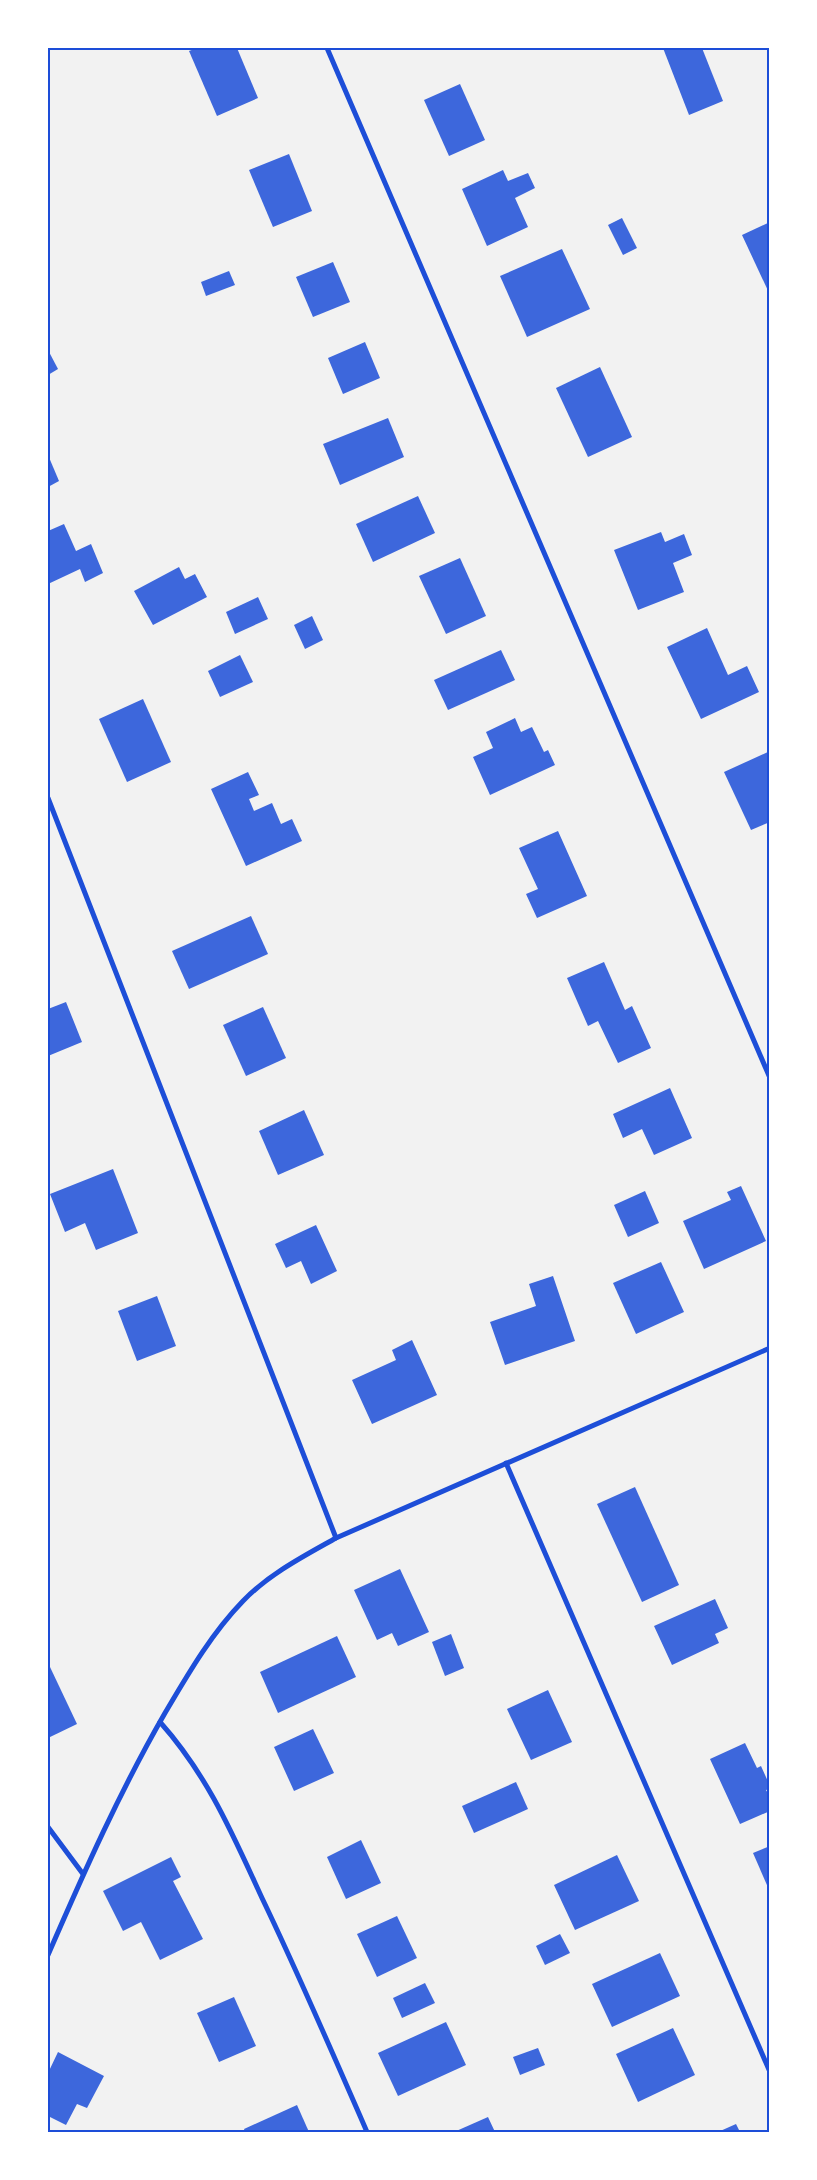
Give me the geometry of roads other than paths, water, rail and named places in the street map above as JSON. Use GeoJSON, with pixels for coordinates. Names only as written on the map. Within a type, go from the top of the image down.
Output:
{"type":"FeatureCollection","features":[{"type":"Feature","properties":{"kind":"street"},"geometry":{"type":"LineString","coordinates":[[327,48],[770,1078]]}},
{"type":"Feature","properties":{"kind":"street"},"geometry":{"type":"LineString","coordinates":[[48,798],[336,1538]]}},
{"type":"Feature","properties":{"kind":"street"},"geometry":{"type":"LineString","coordinates":[[48,1955],[83,1874],[125,1786],[160,1722],[215,1634],[244,1600],[286,1567],[336,1538],[770,1348]]}},
{"type":"Feature","properties":{"kind":"street"},"geometry":{"type":"LineString","coordinates":[[506,1463],[770,2072]]}},
{"type":"Feature","properties":{"kind":"street"},"geometry":{"type":"LineString","coordinates":[[160,1722],[188,1756],[220,1808],[287,1951],[367,2132]]}},
{"type":"Feature","properties":{"kind":"street"},"geometry":{"type":"LineString","coordinates":[[48,1827],[83,1874]]}}]}
